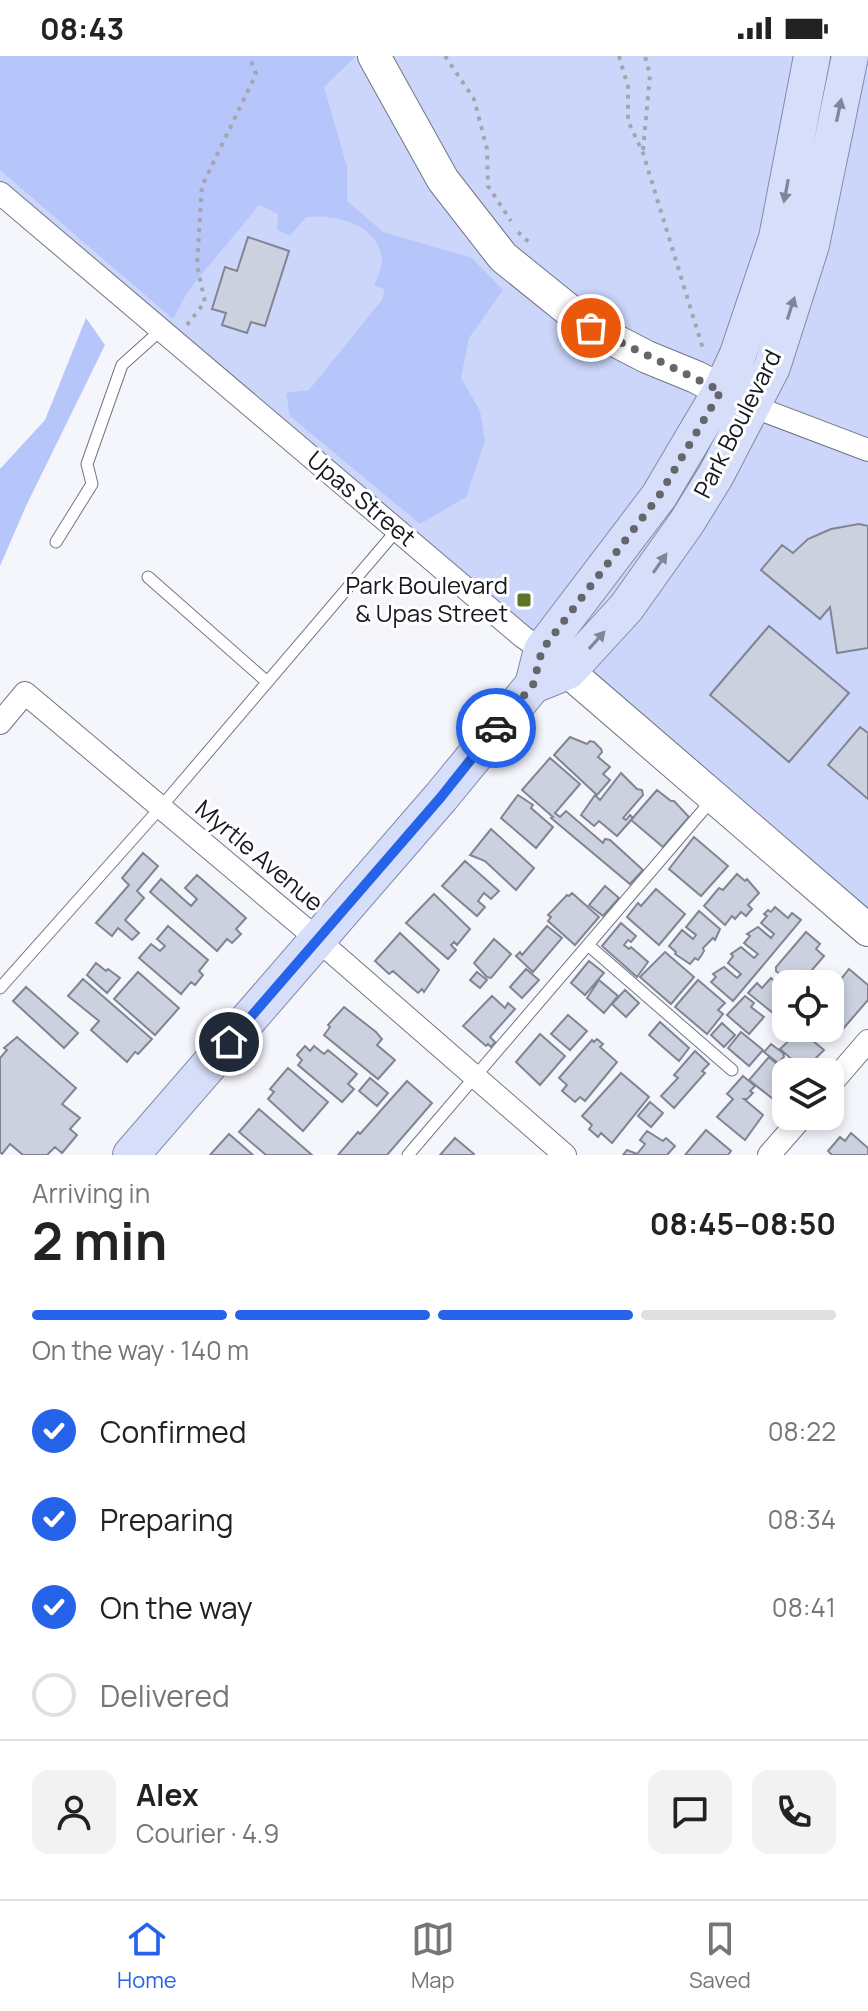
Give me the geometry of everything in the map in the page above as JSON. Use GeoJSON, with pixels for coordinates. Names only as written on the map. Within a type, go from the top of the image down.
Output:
{"type":"FeatureCollection","features":[{"type":"Feature","properties":{"kind":"main road","name":"Park Boulevard"},"geometry":{"type":"LineString","coordinates":[[131,1155],[555,660],[626,608],[657,568],[716,475],[737,399],[738,354],[777,238],[812,56]]}},
{"type":"Feature","properties":{"kind":"main road","name":"Park Boulevard"},"geometry":{"type":"LineString","coordinates":[[737,399],[772,367],[811,245],[850,56]]}},
{"type":"Feature","properties":{"kind":"street"},"geometry":{"type":"LineString","coordinates":[[374,56],[443,180],[503,257],[591,328],[737,399],[868,450]]}},
{"type":"Feature","properties":{"kind":"street","name":"Upas Street"},"geometry":{"type":"LineString","coordinates":[[1,197],[523,637],[555,660],[868,930]]}},
{"type":"Feature","properties":{"kind":"street","name":"Myrtle Avenue"},"geometry":{"type":"LineString","coordinates":[[0,723],[25,693],[318,940],[565,1155]]}},
{"type":"Feature","properties":{"kind":"street"},"geometry":{"type":"LineString","coordinates":[[844,1069],[868,1041]]}},
{"type":"Feature","properties":{"kind":"street"},"geometry":{"type":"LineString","coordinates":[[769,1155],[791,1130]]}},
{"type":"Feature","properties":{"kind":"lane"},"geometry":{"type":"LineString","coordinates":[[56,542],[92,484],[87,464],[122,365],[168,335]]}},
{"type":"Feature","properties":{"kind":"lane"},"geometry":{"type":"LineString","coordinates":[[0,988],[161,807],[397,530]]}},
{"type":"Feature","properties":{"kind":"lane"},"geometry":{"type":"LineString","coordinates":[[148,577],[266,681]]}},
{"type":"Feature","properties":{"kind":"lane"},"geometry":{"type":"LineString","coordinates":[[408,1155],[714,797]]}},
{"type":"Feature","properties":{"kind":"lane"},"geometry":{"type":"LineString","coordinates":[[588,945],[732,1070]]}},
{"type":"Feature","properties":{"kind":"path"},"geometry":{"type":"LineString","coordinates":[[168,335],[205,302],[197,265],[202,186],[256,74],[249,56]]}},
{"type":"Feature","properties":{"kind":"path"},"geometry":{"type":"LineString","coordinates":[[445,56],[474,99],[487,149],[488,186],[517,231],[538,250]]}},
{"type":"Feature","properties":{"kind":"path"},"geometry":{"type":"LineString","coordinates":[[619,56],[628,87],[628,121],[643,153],[705,354],[690,347]]}},
{"type":"Feature","properties":{"kind":"path"},"geometry":{"type":"LineString","coordinates":[[643,153],[650,75],[645,56]]}},
{"type":"Feature","properties":{"kind":"shaded area"},"geometry":{"type":"Polygon","coordinates":[[[0,56],[868,56],[868,923],[0,184],[0,56]]]}},
{"type":"Feature","properties":{"kind":"shaded area"},"geometry":{"type":"Polygon","coordinates":[[[0,56],[356,56],[324,87],[347,167],[347,201],[383,232],[472,258],[503,290],[469,338],[461,378],[480,411],[485,441],[466,497],[420,524],[290,416],[286,393],[309,390],[382,300],[385,289],[374,286],[382,261],[374,238],[354,224],[330,217],[306,217],[290,236],[277,230],[278,214],[259,205],[188,291],[173,319],[0,170],[0,56]]]}},
{"type":"Feature","properties":{"kind":"shaded area"},"geometry":{"type":"Polygon","coordinates":[[[86,318],[105,345],[0,566],[0,469],[45,420],[86,318]]]}},
{"type":"Feature","properties":{"kind":"building"},"geometry":{"type":"Polygon","coordinates":[[[248,237],[289,251],[265,326],[251,322],[247,333],[222,325],[226,313],[212,309],[225,267],[237,271],[248,237]]]}},
{"type":"Feature","properties":{"kind":"building"},"geometry":{"type":"Polygon","coordinates":[[[859,524],[868,526],[868,648],[837,653],[830,607],[820,619],[761,570],[782,545],[793,553],[808,539],[831,529],[859,524]]]}},
{"type":"Feature","properties":{"kind":"building"},"geometry":{"type":"Polygon","coordinates":[[[769,626],[849,693],[789,762],[710,695],[769,626]]]}},
{"type":"Feature","properties":{"kind":"building"},"geometry":{"type":"Polygon","coordinates":[[[860,727],[868,733],[868,799],[828,765],[860,727]]]}},
{"type":"Feature","properties":{"kind":"building"},"geometry":{"type":"Polygon","coordinates":[[[570,737],[587,744],[594,742],[602,752],[598,757],[610,767],[603,774],[610,780],[597,795],[554,755],[570,737]]]}},
{"type":"Feature","properties":{"kind":"building"},"geometry":{"type":"Polygon","coordinates":[[[550,758],[580,784],[555,813],[560,817],[566,811],[603,843],[605,839],[610,840],[643,870],[630,884],[522,790],[550,758]]]}},
{"type":"Feature","properties":{"kind":"building"},"geometry":{"type":"Polygon","coordinates":[[[621,773],[642,790],[643,795],[623,818],[626,820],[630,815],[633,818],[617,836],[599,821],[594,826],[581,815],[595,795],[600,800],[621,773]]]}},
{"type":"Feature","properties":{"kind":"building"},"geometry":{"type":"Polygon","coordinates":[[[657,790],[674,801],[689,817],[663,847],[631,820],[657,790]]]}},
{"type":"Feature","properties":{"kind":"building"},"geometry":{"type":"Polygon","coordinates":[[[518,795],[533,805],[531,808],[553,827],[536,848],[501,818],[518,795]]]}},
{"type":"Feature","properties":{"kind":"building"},"geometry":{"type":"Polygon","coordinates":[[[491,829],[534,868],[516,890],[485,861],[470,855],[491,829]]]}},
{"type":"Feature","properties":{"kind":"building"},"geometry":{"type":"Polygon","coordinates":[[[694,837],[728,866],[701,896],[669,869],[694,837]]]}},
{"type":"Feature","properties":{"kind":"building"},"geometry":{"type":"Polygon","coordinates":[[[143,853],[158,866],[137,891],[144,898],[125,920],[139,933],[132,940],[118,928],[112,936],[96,923],[129,885],[122,878],[143,853]]]}},
{"type":"Feature","properties":{"kind":"building"},"geometry":{"type":"Polygon","coordinates":[[[465,861],[499,891],[491,899],[484,893],[478,901],[485,907],[477,916],[442,886],[465,861]]]}},
{"type":"Feature","properties":{"kind":"building"},"geometry":{"type":"Polygon","coordinates":[[[737,874],[745,881],[747,879],[759,893],[748,905],[752,909],[746,916],[741,912],[735,919],[732,916],[725,925],[704,906],[719,888],[723,890],[737,874]]]}},
{"type":"Feature","properties":{"kind":"building"},"geometry":{"type":"Polygon","coordinates":[[[197,875],[246,918],[236,929],[241,934],[232,943],[227,939],[217,951],[150,892],[161,879],[191,906],[197,899],[185,888],[197,875]]]}},
{"type":"Feature","properties":{"kind":"building"},"geometry":{"type":"Polygon","coordinates":[[[605,886],[619,898],[603,916],[589,905],[605,886]]]}},
{"type":"Feature","properties":{"kind":"building"},"geometry":{"type":"Polygon","coordinates":[[[656,889],[685,914],[659,945],[627,917],[638,903],[641,906],[656,889]]]}},
{"type":"Feature","properties":{"kind":"building"},"geometry":{"type":"Polygon","coordinates":[[[572,893],[599,917],[575,945],[548,921],[551,917],[548,915],[572,893]]]}},
{"type":"Feature","properties":{"kind":"building"},"geometry":{"type":"Polygon","coordinates":[[[434,894],[470,929],[457,945],[454,942],[451,945],[456,950],[448,959],[406,923],[434,894]]]}},
{"type":"Feature","properties":{"kind":"building"},"geometry":{"type":"Polygon","coordinates":[[[775,907],[788,918],[792,913],[801,920],[733,1001],[711,982],[716,977],[713,974],[724,967],[737,978],[741,974],[728,963],[733,956],[731,954],[741,947],[754,958],[758,954],[744,943],[750,936],[747,934],[758,927],[771,938],[774,934],[761,923],[767,916],[764,914],[775,907]]]}},
{"type":"Feature","properties":{"kind":"building"},"geometry":{"type":"Polygon","coordinates":[[[699,911],[720,929],[715,940],[713,938],[703,948],[698,960],[695,958],[690,964],[669,946],[682,930],[693,939],[696,935],[686,927],[699,911]]]}},
{"type":"Feature","properties":{"kind":"building"},"geometry":{"type":"Polygon","coordinates":[[[621,923],[636,936],[624,945],[629,949],[631,947],[648,962],[637,977],[602,946],[621,923]]]}},
{"type":"Feature","properties":{"kind":"building"},"geometry":{"type":"Polygon","coordinates":[[[168,926],[208,960],[199,971],[203,975],[195,985],[191,982],[181,994],[139,958],[151,944],[160,951],[165,946],[157,939],[168,926]]]}},
{"type":"Feature","properties":{"kind":"building"},"geometry":{"type":"Polygon","coordinates":[[[547,926],[562,938],[533,972],[516,956],[520,952],[522,955],[547,926]]]}},
{"type":"Feature","properties":{"kind":"building"},"geometry":{"type":"Polygon","coordinates":[[[806,932],[820,944],[816,949],[824,956],[812,970],[776,970],[806,932]]]}},
{"type":"Feature","properties":{"kind":"building"},"geometry":{"type":"Polygon","coordinates":[[[400,933],[439,970],[424,992],[422,989],[418,993],[393,971],[389,974],[375,961],[400,933]]]}},
{"type":"Feature","properties":{"kind":"building"},"geometry":{"type":"Polygon","coordinates":[[[494,939],[511,954],[491,978],[474,963],[494,939]]]}},
{"type":"Feature","properties":{"kind":"building"},"geometry":{"type":"Polygon","coordinates":[[[665,952],[694,977],[671,1004],[640,977],[665,952]]]}},
{"type":"Feature","properties":{"kind":"building"},"geometry":{"type":"Polygon","coordinates":[[[589,961],[604,973],[585,995],[571,983],[589,961]]]}},
{"type":"Feature","properties":{"kind":"building"},"geometry":{"type":"Polygon","coordinates":[[[96,963],[120,978],[107,993],[87,975],[96,963]]]}},
{"type":"Feature","properties":{"kind":"building"},"geometry":{"type":"Polygon","coordinates":[[[526,969],[539,980],[522,998],[510,987],[526,969]]]}},
{"type":"Feature","properties":{"kind":"building"},"geometry":{"type":"Polygon","coordinates":[[[849,969],[868,985],[868,1000],[844,1028],[844,975],[849,969]]]}},
{"type":"Feature","properties":{"kind":"building"},"geometry":{"type":"Polygon","coordinates":[[[138,972],[179,1008],[155,1035],[114,999],[138,972]]]}},
{"type":"Feature","properties":{"kind":"building"},"geometry":{"type":"Polygon","coordinates":[[[477,972],[487,980],[480,988],[470,980],[477,972]]]}},
{"type":"Feature","properties":{"kind":"building"},"geometry":{"type":"Polygon","coordinates":[[[83,979],[152,1039],[127,1062],[91,1030],[99,1021],[68,996],[83,979]]]}},
{"type":"Feature","properties":{"kind":"building"},"geometry":{"type":"Polygon","coordinates":[[[772,979],[772,1012],[748,993],[757,983],[762,988],[772,979]]]}},
{"type":"Feature","properties":{"kind":"building"},"geometry":{"type":"Polygon","coordinates":[[[599,980],[618,996],[604,1013],[587,998],[599,980]]]}},
{"type":"Feature","properties":{"kind":"building"},"geometry":{"type":"Polygon","coordinates":[[[698,980],[725,1003],[718,1010],[723,1014],[707,1034],[675,1007],[698,980]]]}},
{"type":"Feature","properties":{"kind":"building"},"geometry":{"type":"Polygon","coordinates":[[[26,987],[78,1033],[64,1048],[13,1001],[26,987]]]}},
{"type":"Feature","properties":{"kind":"building"},"geometry":{"type":"Polygon","coordinates":[[[625,990],[639,1003],[626,1017],[612,1004],[625,990]]]}},
{"type":"Feature","properties":{"kind":"building"},"geometry":{"type":"Polygon","coordinates":[[[492,996],[505,1008],[508,1003],[515,1009],[490,1037],[495,1042],[491,1047],[463,1026],[492,996]]]}},
{"type":"Feature","properties":{"kind":"building"},"geometry":{"type":"Polygon","coordinates":[[[745,996],[754,1003],[751,1007],[764,1017],[749,1034],[727,1015],[745,996]]]}},
{"type":"Feature","properties":{"kind":"building"},"geometry":{"type":"Polygon","coordinates":[[[344,1007],[376,1032],[382,1039],[377,1045],[395,1060],[378,1079],[324,1035],[330,1027],[328,1025],[344,1007]]]}},
{"type":"Feature","properties":{"kind":"building"},"geometry":{"type":"Polygon","coordinates":[[[568,1015],[587,1031],[570,1050],[551,1034],[568,1015]]]}},
{"type":"Feature","properties":{"kind":"building"},"geometry":{"type":"Polygon","coordinates":[[[660,1022],[689,1048],[679,1061],[649,1035],[660,1022]]]}},
{"type":"Feature","properties":{"kind":"building"},"geometry":{"type":"Polygon","coordinates":[[[722,1023],[735,1035],[724,1047],[711,1035],[722,1023]]]}},
{"type":"Feature","properties":{"kind":"building"},"geometry":{"type":"Polygon","coordinates":[[[741,1032],[763,1050],[749,1066],[728,1048],[741,1032]]]}},
{"type":"Feature","properties":{"kind":"building"},"geometry":{"type":"Polygon","coordinates":[[[540,1034],[565,1056],[540,1085],[516,1062],[540,1034]]]}},
{"type":"Feature","properties":{"kind":"building"},"geometry":{"type":"Polygon","coordinates":[[[17,1037],[76,1088],[62,1104],[80,1118],[70,1129],[77,1135],[62,1153],[55,1147],[47,1155],[23,1155],[10,1144],[2,1154],[0,1152],[0,1058],[7,1050],[4,1048],[17,1037]]]}},
{"type":"Feature","properties":{"kind":"building"},"geometry":{"type":"Polygon","coordinates":[[[597,1039],[603,1044],[600,1047],[617,1062],[585,1101],[580,1097],[575,1102],[562,1091],[567,1085],[559,1078],[592,1040],[597,1039]]]}},
{"type":"Feature","properties":{"kind":"building"},"geometry":{"type":"Polygon","coordinates":[[[787,1042],[814,1042],[824,1050],[816,1058],[790,1058],[780,1049],[787,1042]]]}},
{"type":"Feature","properties":{"kind":"building"},"geometry":{"type":"Polygon","coordinates":[[[771,1044],[784,1057],[772,1058],[764,1052],[771,1044]]]}},
{"type":"Feature","properties":{"kind":"building"},"geometry":{"type":"Polygon","coordinates":[[[305,1046],[310,1051],[314,1046],[324,1054],[328,1050],[357,1074],[348,1084],[354,1089],[342,1102],[298,1065],[302,1060],[297,1055],[305,1046]]]}},
{"type":"Feature","properties":{"kind":"building"},"geometry":{"type":"Polygon","coordinates":[[[695,1051],[709,1064],[702,1071],[705,1073],[674,1108],[661,1096],[678,1078],[674,1075],[695,1051]]]}},
{"type":"Feature","properties":{"kind":"building"},"geometry":{"type":"Polygon","coordinates":[[[769,1057],[772,1060],[772,1098],[749,1080],[769,1057]]]}},
{"type":"Feature","properties":{"kind":"building"},"geometry":{"type":"Polygon","coordinates":[[[288,1068],[328,1102],[303,1131],[268,1099],[274,1092],[270,1089],[288,1068]]]}},
{"type":"Feature","properties":{"kind":"building"},"geometry":{"type":"Polygon","coordinates":[[[621,1073],[649,1097],[612,1143],[601,1133],[598,1137],[589,1129],[592,1125],[582,1116],[621,1073]]]}},
{"type":"Feature","properties":{"kind":"building"},"geometry":{"type":"Polygon","coordinates":[[[743,1076],[755,1086],[750,1091],[753,1093],[744,1099],[763,1115],[745,1140],[717,1117],[733,1099],[727,1094],[743,1076]]]}},
{"type":"Feature","properties":{"kind":"building"},"geometry":{"type":"Polygon","coordinates":[[[370,1078],[388,1093],[377,1106],[359,1091],[370,1078]]]}},
{"type":"Feature","properties":{"kind":"building"},"geometry":{"type":"Polygon","coordinates":[[[407,1081],[432,1103],[387,1155],[338,1155],[358,1132],[360,1134],[407,1081]]]}},
{"type":"Feature","properties":{"kind":"building"},"geometry":{"type":"Polygon","coordinates":[[[650,1102],[663,1113],[651,1127],[638,1116],[650,1102]]]}},
{"type":"Feature","properties":{"kind":"building"},"geometry":{"type":"Polygon","coordinates":[[[259,1109],[312,1155],[266,1155],[239,1132],[259,1109]]]}},
{"type":"Feature","properties":{"kind":"building"},"geometry":{"type":"Polygon","coordinates":[[[706,1130],[731,1151],[728,1155],[685,1155],[706,1130]]]}},
{"type":"Feature","properties":{"kind":"building"},"geometry":{"type":"Polygon","coordinates":[[[647,1131],[663,1141],[666,1138],[675,1146],[667,1155],[623,1155],[627,1150],[637,1154],[645,1144],[640,1140],[647,1131]]]}},
{"type":"Feature","properties":{"kind":"building"},"geometry":{"type":"Polygon","coordinates":[[[851,1133],[868,1148],[868,1155],[832,1155],[828,1151],[840,1137],[845,1141],[851,1133]]]}},
{"type":"Feature","properties":{"kind":"building"},"geometry":{"type":"Polygon","coordinates":[[[229,1134],[253,1155],[210,1155],[229,1134]]]}},
{"type":"Feature","properties":{"kind":"building"},"geometry":{"type":"Polygon","coordinates":[[[455,1138],[474,1154],[440,1155],[455,1138]]]}},
{"type":"Feature","properties":{"kind":"way so far"},"geometry":{"type":"LineString","coordinates":[[496,728],[533,685],[542,650],[659,496],[721,391],[591,328]]}},
{"type":"Feature","properties":{"kind":"place","name":"Park Boulevard & Upas Street"},"geometry":{"type":"Point","coordinates":[524,600]}},
{"type":"Feature","properties":{"kind":"route"},"geometry":{"type":"LineString","coordinates":[[229,1042],[441,797],[496,728]]}}]}
